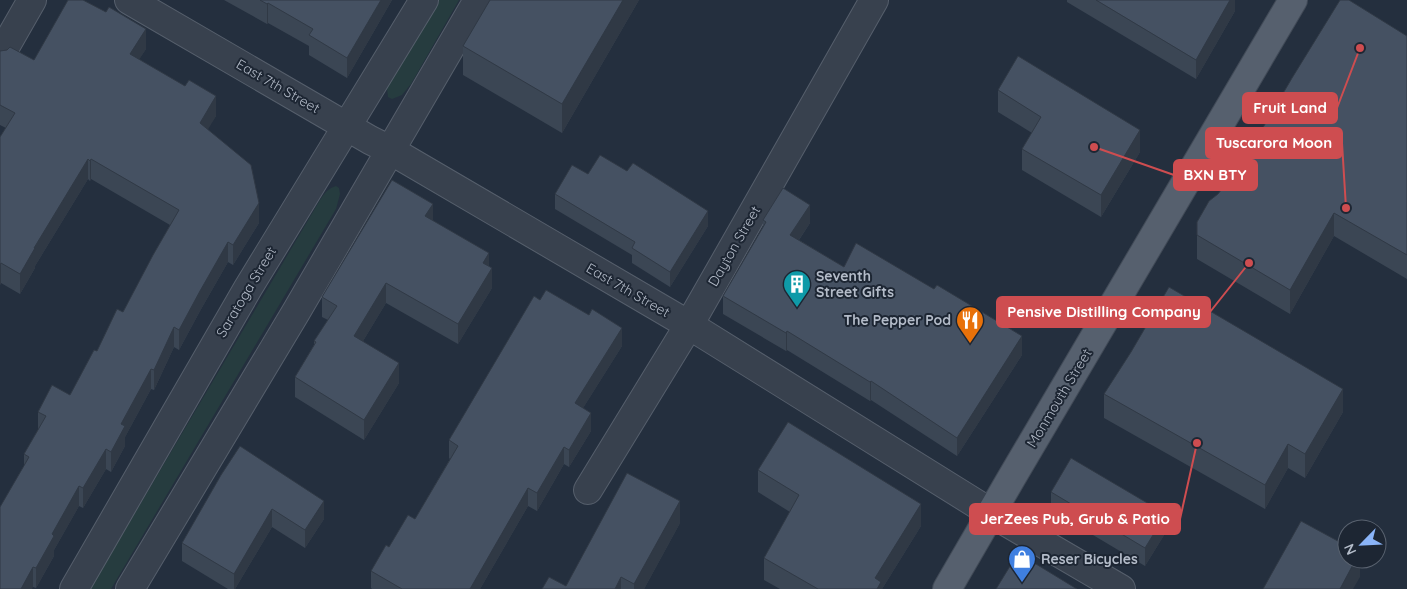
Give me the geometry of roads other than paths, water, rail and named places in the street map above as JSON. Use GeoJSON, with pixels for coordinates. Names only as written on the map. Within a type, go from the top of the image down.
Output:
{"type":"FeatureCollection","features":[{"type":"Feature","properties":{"kind":"main road","name":"Monmouth Street"},"geometry":{"type":"LineString","coordinates":[[947,589],[1293,0]]}},
{"type":"Feature","properties":{"kind":"street"},"geometry":{"type":"LineString","coordinates":[[0,56],[32,0]]}},
{"type":"Feature","properties":{"kind":"street","name":"East 7th Street"},"geometry":{"type":"LineString","coordinates":[[129,0],[390,150],[688,325],[991,513],[1121,589]]}},
{"type":"Feature","properties":{"kind":"street","name":"Saratoga Street"},"geometry":{"type":"LineString","coordinates":[[74,589],[248,288],[424,0]]}},
{"type":"Feature","properties":{"kind":"street"},"geometry":{"type":"LineString","coordinates":[[130,589],[478,0]]}},
{"type":"Feature","properties":{"kind":"street","name":"Dayton Street"},"geometry":{"type":"LineString","coordinates":[[588,490],[688,325],[874,0]]}},
{"type":"Feature","properties":{"kind":"place","name":"Fruit Land"},"geometry":{"type":"Point","coordinates":[1360,48]}},
{"type":"Feature","properties":{"kind":"place","name":"BXN BTY"},"geometry":{"type":"Point","coordinates":[1094,147]}},
{"type":"Feature","properties":{"kind":"place","name":"Tuscarora Moon"},"geometry":{"type":"Point","coordinates":[1346,208]}},
{"type":"Feature","properties":{"kind":"place","name":"Pensive Distilling Company"},"geometry":{"type":"Point","coordinates":[1249,263]}},
{"type":"Feature","properties":{"kind":"place","name":"Seventh Street Gifts"},"geometry":{"type":"Point","coordinates":[797,308]}},
{"type":"Feature","properties":{"kind":"place","name":"The Pepper Pod"},"geometry":{"type":"Point","coordinates":[970,344]}},
{"type":"Feature","properties":{"kind":"place","name":"JerZees Pub, Grub & Patio"},"geometry":{"type":"Point","coordinates":[1197,443]}},
{"type":"Feature","properties":{"kind":"place","name":"Reser Bicycles"},"geometry":{"type":"Point","coordinates":[1022,583]}}]}
